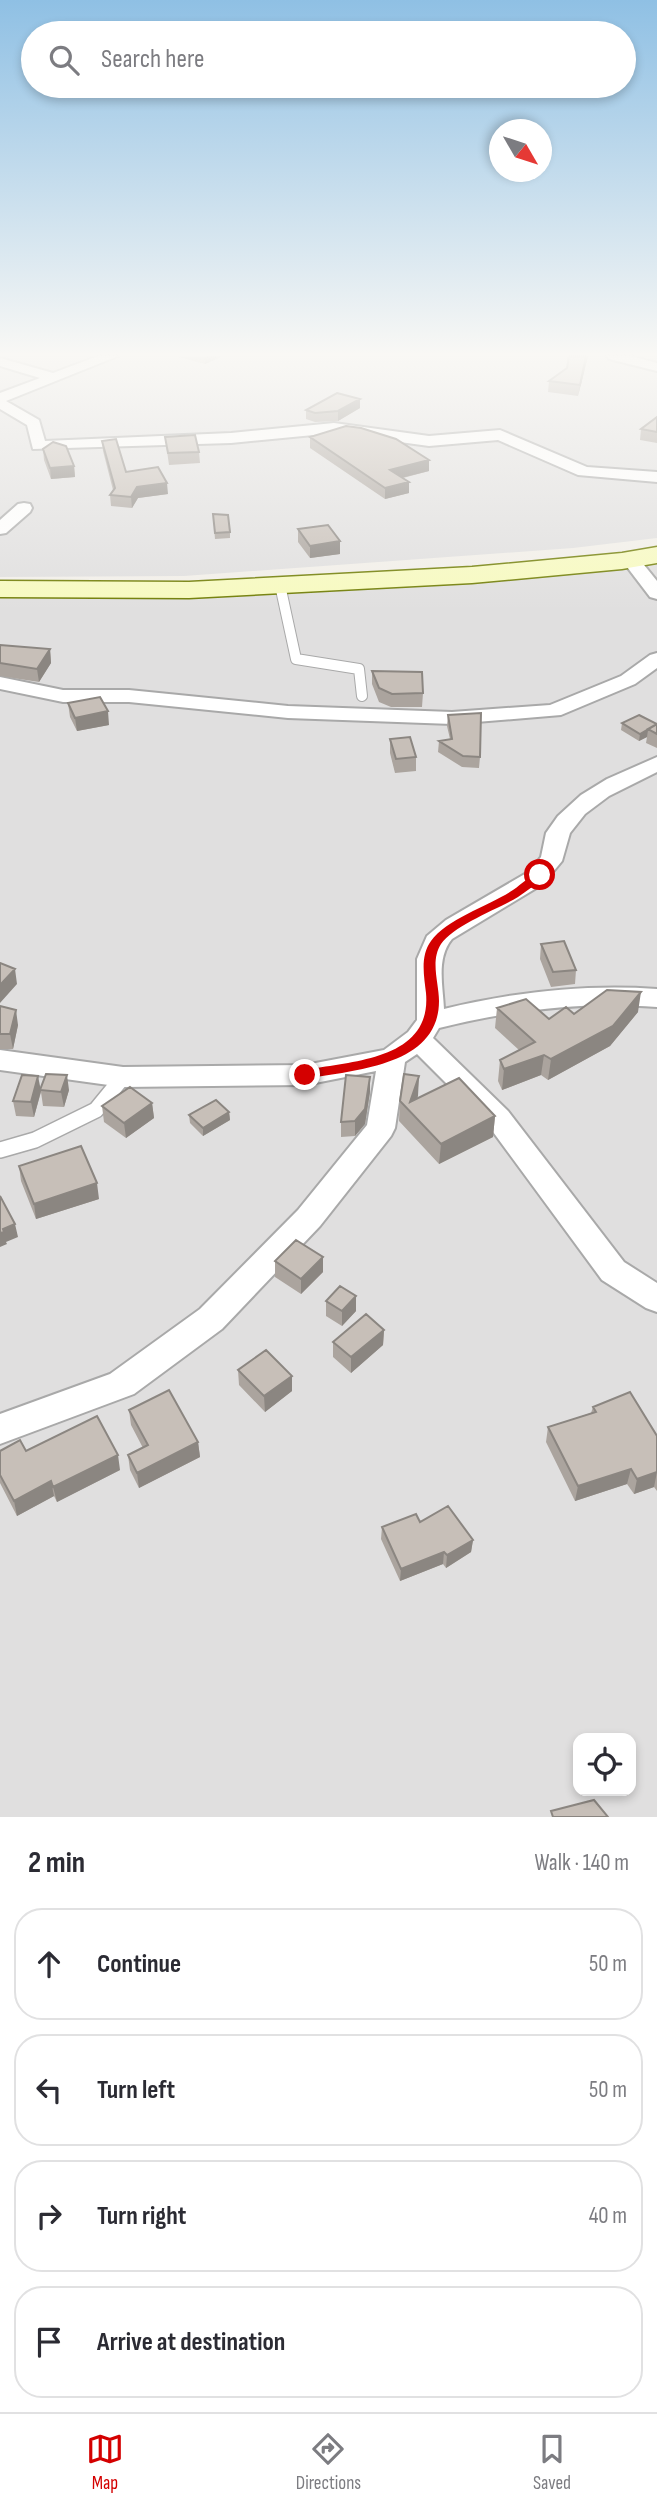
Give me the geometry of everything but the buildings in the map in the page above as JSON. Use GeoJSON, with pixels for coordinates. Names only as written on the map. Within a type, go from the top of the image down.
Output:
{"type":"FeatureCollection","features":[{"type":"Feature","properties":{"kind":"main road"},"geometry":{"type":"LineString","coordinates":[[0,589],[439,567],[657,546]]}},
{"type":"Feature","properties":{"kind":"main road"},"geometry":{"type":"LineString","coordinates":[[0,589],[189,590],[472,575],[657,555]]}},
{"type":"Feature","properties":{"kind":"street"},"geometry":{"type":"LineString","coordinates":[[37,441],[38,446],[164,441]]}},
{"type":"Feature","properties":{"kind":"street"},"geometry":{"type":"LineString","coordinates":[[513,441],[584,472],[657,477]]}},
{"type":"Feature","properties":{"kind":"street"},"geometry":{"type":"LineString","coordinates":[[0,529],[24,508]]}},
{"type":"Feature","properties":{"kind":"street"},"geometry":{"type":"LineString","coordinates":[[630,559],[657,593]]}},
{"type":"Feature","properties":{"kind":"street"},"geometry":{"type":"LineString","coordinates":[[0,683],[62,696],[129,696],[275,711],[452,719],[554,711],[628,680],[657,659]]}},
{"type":"Feature","properties":{"kind":"street"},"geometry":{"type":"LineString","coordinates":[[424,1030],[433,1002],[429,962],[436,942],[451,929],[517,893],[540,875],[548,864],[555,849],[556,837],[566,821],[594,795],[657,764]]}},
{"type":"Feature","properties":{"kind":"street"},"geometry":{"type":"LineString","coordinates":[[0,1060],[123,1077],[305,1075],[392,1058],[424,1030],[478,1009],[538,999],[619,994],[657,998]]}},
{"type":"Feature","properties":{"kind":"street"},"geometry":{"type":"LineString","coordinates":[[424,1030],[499,1118],[613,1272],[657,1300]]}},
{"type":"Feature","properties":{"kind":"street"},"geometry":{"type":"LineString","coordinates":[[0,1429],[122,1384],[211,1319],[309,1219],[381,1128],[392,1058]]}},
{"type":"Feature","properties":{"kind":"lane"},"geometry":{"type":"LineString","coordinates":[[280,585],[296,659],[359,669],[362,696]]}},
{"type":"Feature","properties":{"kind":"lane"},"geometry":{"type":"LineString","coordinates":[[0,1150],[35,1140],[96,1110],[123,1077]]}},
{"type":"Feature","properties":{"kind":"shaded area"},"geometry":{"type":"Polygon","coordinates":[[[0,441],[657,441],[657,538],[573,548],[184,576],[0,577],[0,441]]]}},
{"type":"Feature","properties":{"kind":"shaded area"},"geometry":{"type":"Polygon","coordinates":[[[657,556],[657,1817],[0,1817],[0,593],[167,594],[657,556]]]}},
{"type":"Feature","properties":{"kind":"route"},"geometry":{"type":"LineString","coordinates":[[305,1075],[392,1058],[418,1039],[430,1021],[433,1002],[429,962],[436,942],[451,929],[517,893],[540,875]]}}]}
